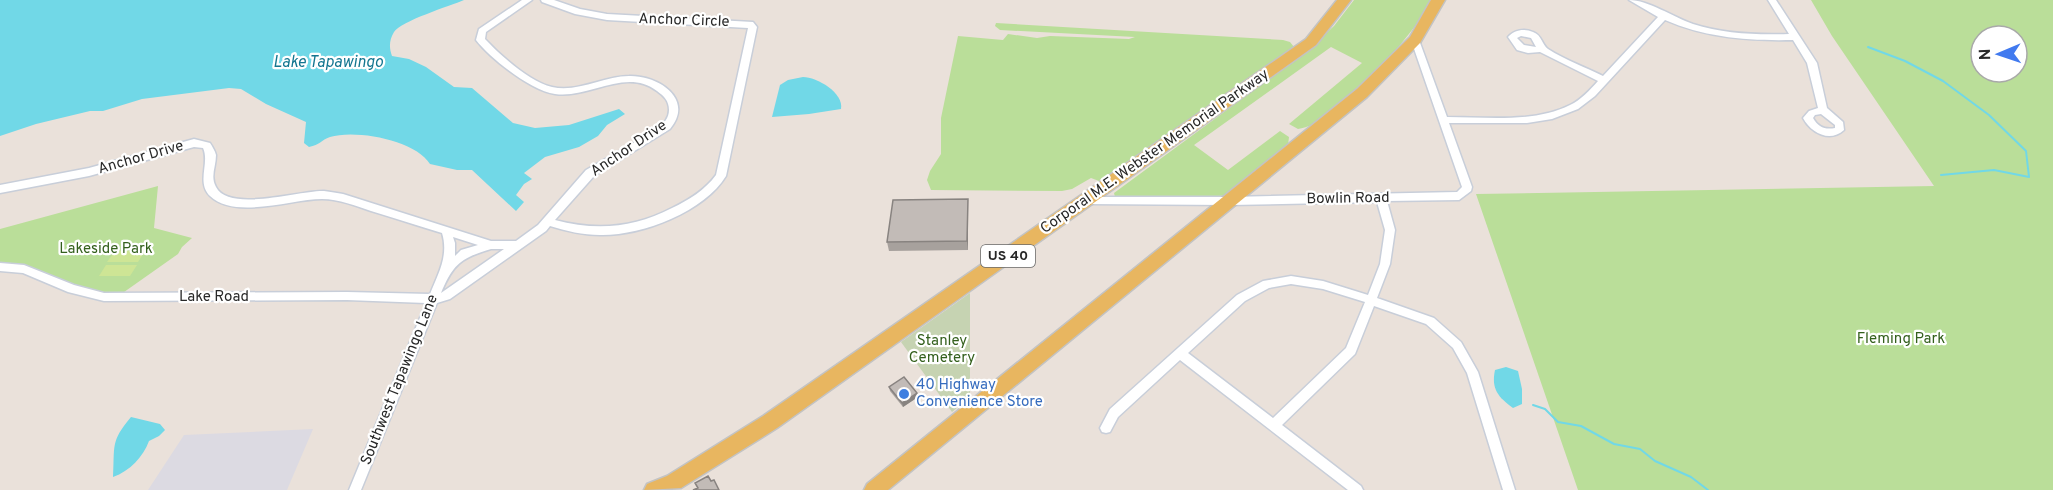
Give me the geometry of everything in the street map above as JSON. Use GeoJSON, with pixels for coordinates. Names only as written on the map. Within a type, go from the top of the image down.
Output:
{"type":"FeatureCollection","features":[{"type":"Feature","properties":{"kind":"main road","name":"Corporal M.E. Webster Memorial Parkway"},"geometry":{"type":"LineString","coordinates":[[654,490],[674,482],[770,422],[1311,42],[1344,0]]}},
{"type":"Feature","properties":{"kind":"main road"},"geometry":{"type":"LineString","coordinates":[[874,490],[1362,93],[1415,40],[1438,0]]}},
{"type":"Feature","properties":{"kind":"street","name":"Anchor Drive"},"geometry":{"type":"LineString","coordinates":[[0,189],[89,172],[194,143],[207,145],[212,154],[206,170],[209,187],[214,195],[228,202],[244,204],[323,195],[343,198],[491,245],[518,245],[549,222],[590,173],[668,126],[674,108],[672,100],[660,87],[639,78],[566,91],[555,91],[531,81],[480,40],[482,31],[528,0]]}},
{"type":"Feature","properties":{"kind":"street","name":"Anchor Circle"},"geometry":{"type":"LineString","coordinates":[[545,0],[578,12],[626,19],[750,24],[753,27],[721,177],[705,195],[657,222],[631,229],[589,231],[549,222]]}},
{"type":"Feature","properties":{"kind":"street"},"geometry":{"type":"LineString","coordinates":[[1633,0],[1663,17],[1706,31],[1739,37],[1797,37]]}},
{"type":"Feature","properties":{"kind":"street"},"geometry":{"type":"LineString","coordinates":[[1772,0],[1812,63],[1823,110]]}},
{"type":"Feature","properties":{"kind":"street"},"geometry":{"type":"LineString","coordinates":[[1415,40],[1445,120],[1514,121],[1552,116],[1582,102],[1663,17]]}},
{"type":"Feature","properties":{"kind":"street"},"geometry":{"type":"LineString","coordinates":[[1541,49],[1604,80]]}},
{"type":"Feature","properties":{"kind":"street","name":"Bowlin Road"},"geometry":{"type":"LineString","coordinates":[[1087,200],[1230,201],[1454,197],[1466,191],[1467,187],[1445,120]]}},
{"type":"Feature","properties":{"kind":"street"},"geometry":{"type":"LineString","coordinates":[[1273,426],[1351,351],[1385,264],[1390,230],[1381,198]]}},
{"type":"Feature","properties":{"kind":"street"},"geometry":{"type":"LineString","coordinates":[[446,231],[451,251],[446,271]]}},
{"type":"Feature","properties":{"kind":"street","name":"Anchor Drive"},"geometry":{"type":"LineString","coordinates":[[446,271],[465,254],[491,245]]}},
{"type":"Feature","properties":{"kind":"street"},"geometry":{"type":"LineString","coordinates":[[434,299],[446,296],[518,245]]}},
{"type":"Feature","properties":{"kind":"street","name":"Lake Road"},"geometry":{"type":"LineString","coordinates":[[0,267],[24,268],[72,289],[104,297],[358,296],[434,299]]}},
{"type":"Feature","properties":{"kind":"street","name":"Southwest Tapawingo Lane"},"geometry":{"type":"LineString","coordinates":[[355,490],[446,271]]}},
{"type":"Feature","properties":{"kind":"street"},"geometry":{"type":"LineString","coordinates":[[1106,429],[1114,413],[1241,298],[1267,284],[1291,280],[1323,285],[1430,321],[1457,345],[1472,372],[1509,490]]}},
{"type":"Feature","properties":{"kind":"street"},"geometry":{"type":"LineString","coordinates":[[1179,353],[1357,490]]}},
{"type":"Feature","properties":{"kind":"shaded area"},"geometry":{"type":"Polygon","coordinates":[[[313,429],[287,490],[148,490],[184,435],[313,429]]]}},
{"type":"Feature","properties":{"kind":"green space"},"geometry":{"type":"Polygon","coordinates":[[[1354,0],[1433,0],[1409,34],[1373,76],[1333,112],[1314,124],[1298,129],[1289,124],[1362,63],[1331,47],[1194,145],[1228,170],[1280,131],[1289,137],[1288,145],[1230,194],[1219,197],[1115,197],[1114,193],[1307,51],[1334,26],[1354,0]]]}},
{"type":"Feature","properties":{"kind":"green space","name":"Fleming Park"},"geometry":{"type":"Polygon","coordinates":[[[1811,0],[2053,0],[2053,490],[1578,490],[1476,194],[1934,186],[1832,36],[1811,0]]]}},
{"type":"Feature","properties":{"kind":"green space"},"geometry":{"type":"Polygon","coordinates":[[[996,23],[1283,40],[1290,42],[1294,47],[1099,181],[1091,178],[1072,189],[1062,191],[931,190],[927,180],[941,154],[941,118],[958,36],[1003,40],[1008,34],[1037,38],[1050,36],[1129,39],[1135,37],[1000,30],[995,26],[996,23]]]}},
{"type":"Feature","properties":{"kind":"green space","name":"Lakeside Park"},"geometry":{"type":"Polygon","coordinates":[[[158,186],[154,228],[192,238],[178,254],[117,297],[104,297],[24,269],[0,269],[0,229],[158,186]]]}},
{"type":"Feature","properties":{"kind":"green space"},"geometry":{"type":"Polygon","coordinates":[[[115,251],[145,251],[138,262],[107,262],[115,251]]]}},
{"type":"Feature","properties":{"kind":"green space"},"geometry":{"type":"Polygon","coordinates":[[[106,265],[137,265],[130,276],[99,276],[106,265]]]}},
{"type":"Feature","properties":{"kind":"green space","name":"Stanley Cemetery"},"geometry":{"type":"Polygon","coordinates":[[[970,293],[970,397],[952,412],[901,342],[970,293]]]}},
{"type":"Feature","properties":{"kind":"water","name":"Lake Tapawingo"},"geometry":{"type":"Polygon","coordinates":[[[0,0],[464,0],[398,28],[390,41],[392,56],[409,59],[426,67],[454,87],[472,88],[513,123],[535,128],[569,125],[619,109],[625,114],[607,125],[598,136],[579,147],[545,157],[524,173],[532,179],[524,184],[516,195],[524,202],[516,211],[472,170],[457,170],[430,164],[412,149],[384,138],[354,134],[341,135],[330,137],[309,147],[304,143],[306,122],[266,104],[241,89],[229,88],[142,99],[103,111],[90,111],[36,124],[0,136],[0,0]]]}},
{"type":"Feature","properties":{"kind":"water"},"geometry":{"type":"Polygon","coordinates":[[[803,77],[822,83],[834,92],[841,103],[841,109],[772,117],[780,85],[788,80],[803,77]]]}},
{"type":"Feature","properties":{"kind":"water"},"geometry":{"type":"Polygon","coordinates":[[[1506,367],[1518,371],[1522,389],[1522,404],[1513,408],[1497,392],[1494,382],[1495,370],[1506,367]]]}},
{"type":"Feature","properties":{"kind":"water"},"geometry":{"type":"Polygon","coordinates":[[[131,417],[160,424],[165,430],[149,441],[143,453],[130,467],[113,477],[115,445],[124,425],[131,417]]]}},
{"type":"Feature","properties":{"kind":"building"},"geometry":{"type":"Polygon","coordinates":[[[968,199],[967,241],[887,242],[893,200],[968,199]]]}},
{"type":"Feature","properties":{"kind":"building","name":"40 Highway Convenience Store"},"geometry":{"type":"Polygon","coordinates":[[[904,377],[917,393],[902,403],[889,387],[904,377]]]}},
{"type":"Feature","properties":{"kind":"building"},"geometry":{"type":"Polygon","coordinates":[[[708,476],[711,481],[714,480],[719,490],[693,490],[698,488],[695,483],[708,476]]]}},
{"type":"Feature","properties":{"kind":"waterway"},"geometry":{"type":"LineString","coordinates":[[1868,47],[1905,61],[1943,81],[1989,115],[2026,151],[2029,177],[1994,170],[1941,175]]}},
{"type":"Feature","properties":{"kind":"waterway"},"geometry":{"type":"LineString","coordinates":[[1533,405],[1545,409],[1558,422],[1581,426],[1614,444],[1640,449],[1655,461],[1691,477],[1708,490]]}},
{"type":"Feature","properties":{"kind":"place","name":"40 Highway Convenience Store"},"geometry":{"type":"Point","coordinates":[904,394]}}]}
